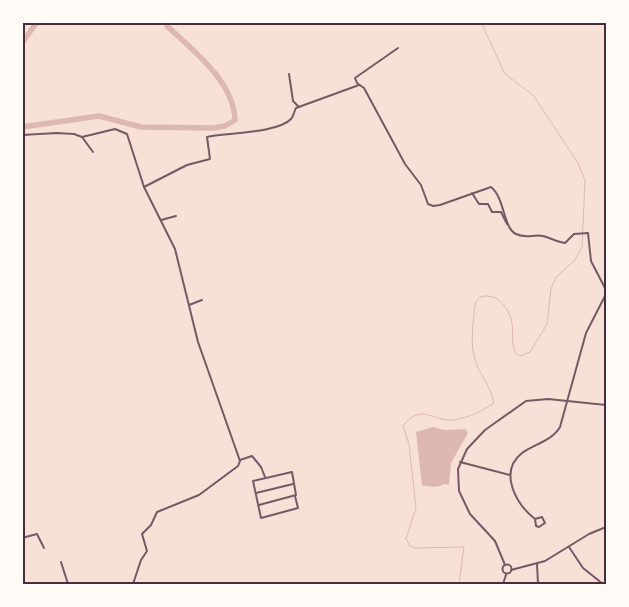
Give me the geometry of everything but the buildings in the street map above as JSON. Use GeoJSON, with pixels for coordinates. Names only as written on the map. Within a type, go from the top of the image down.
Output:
{"type":"FeatureCollection","features":[{"type":"Feature","properties":{"kind":"street"},"geometry":{"type":"LineString","coordinates":[[398,48],[368,70],[355,76],[359,85],[364,88],[405,164],[421,185],[430,206],[489,187],[493,189],[506,214],[508,225]]}},
{"type":"Feature","properties":{"kind":"street"},"geometry":{"type":"LineString","coordinates":[[289,74],[293,100],[298,107]]}},
{"type":"Feature","properties":{"kind":"street"},"geometry":{"type":"LineString","coordinates":[[144,187],[187,165],[210,159],[207,137],[254,132],[283,123],[291,118],[294,109],[298,107],[359,85]]}},
{"type":"Feature","properties":{"kind":"street"},"geometry":{"type":"LineString","coordinates":[[22,135],[56,133],[74,134],[82,137],[115,129],[127,134],[144,187],[175,249],[198,342],[240,460],[238,466],[206,491],[163,509],[154,515],[151,525],[142,534],[146,551],[133,584]]}},
{"type":"Feature","properties":{"kind":"street"},"geometry":{"type":"LineString","coordinates":[[82,137],[92,152]]}},
{"type":"Feature","properties":{"kind":"street"},"geometry":{"type":"LineString","coordinates":[[472,193],[479,204],[488,204],[492,212],[501,212],[505,223],[512,232],[519,236],[527,238],[541,236],[565,243],[574,234],[586,233],[590,235],[590,261],[606,290]]}},
{"type":"Feature","properties":{"kind":"street"},"geometry":{"type":"LineString","coordinates":[[161,220],[176,216]]}},
{"type":"Feature","properties":{"kind":"street"},"geometry":{"type":"LineString","coordinates":[[535,519],[542,516],[545,523],[539,527],[536,526],[535,519],[520,505],[511,486],[510,475],[515,462],[522,452],[558,431],[586,334],[606,294]]}},
{"type":"Feature","properties":{"kind":"street"},"geometry":{"type":"LineString","coordinates":[[188,305],[202,300]]}},
{"type":"Feature","properties":{"kind":"street"},"geometry":{"type":"LineString","coordinates":[[511,570],[509,565],[505,565],[495,541],[474,520],[461,496],[458,482],[460,462],[476,438],[520,404],[539,398],[606,405]]}},
{"type":"Feature","properties":{"kind":"street"},"geometry":{"type":"LineString","coordinates":[[240,460],[252,456],[261,467],[265,478]]}},
{"type":"Feature","properties":{"kind":"street"},"geometry":{"type":"LineString","coordinates":[[460,462],[510,475]]}},
{"type":"Feature","properties":{"kind":"street"},"geometry":{"type":"LineString","coordinates":[[292,472],[298,508],[261,518],[253,481],[265,478],[292,472]]}},
{"type":"Feature","properties":{"kind":"street"},"geometry":{"type":"LineString","coordinates":[[256,493],[293,484]]}},
{"type":"Feature","properties":{"kind":"street"},"geometry":{"type":"LineString","coordinates":[[259,505],[295,496]]}},
{"type":"Feature","properties":{"kind":"street"},"geometry":{"type":"LineString","coordinates":[[503,584],[506,574],[511,570],[537,564],[606,527]]}},
{"type":"Feature","properties":{"kind":"street"},"geometry":{"type":"LineString","coordinates":[[22,538],[37,534],[44,548]]}},
{"type":"Feature","properties":{"kind":"street"},"geometry":{"type":"LineString","coordinates":[[569,547],[582,568],[602,584]]}},
{"type":"Feature","properties":{"kind":"street"},"geometry":{"type":"LineString","coordinates":[[61,562],[68,584]]}},
{"type":"Feature","properties":{"kind":"street"},"geometry":{"type":"LineString","coordinates":[[537,564],[538,584]]}},
{"type":"Feature","properties":{"kind":"street"},"geometry":{"type":"LineString","coordinates":[[505,565],[502,570],[506,574]]}},
{"type":"Feature","properties":{"kind":"shaded area"},"geometry":{"type":"Polygon","coordinates":[[[433,427],[445,430],[465,429],[468,433],[451,463],[449,485],[422,486],[416,432],[433,427]]]}},
{"type":"Feature","properties":{"kind":"waterway"},"geometry":{"type":"LineString","coordinates":[[22,43],[37,22]]}},
{"type":"Feature","properties":{"kind":"waterway"},"geometry":{"type":"LineString","coordinates":[[22,127],[99,116],[141,127],[213,128],[225,126],[235,120],[233,106],[220,80],[211,68],[168,27],[166,22]]}},
{"type":"Feature","properties":{"kind":"waterway"},"geometry":{"type":"LineString","coordinates":[[197,22],[218,22]]}},
{"type":"Feature","properties":{"kind":"waterway"},"geometry":{"type":"LineString","coordinates":[[459,584],[464,547],[415,548],[410,546],[406,539],[416,508],[409,444],[403,426],[416,415],[422,414],[454,420],[475,414],[494,403],[474,355],[472,336],[476,303],[483,296],[493,297],[500,301],[511,318],[513,344],[516,354],[520,356],[530,352],[547,324],[551,289],[556,277],[575,260],[582,247],[585,180],[578,163],[533,95],[505,74],[481,22]]}}]}
